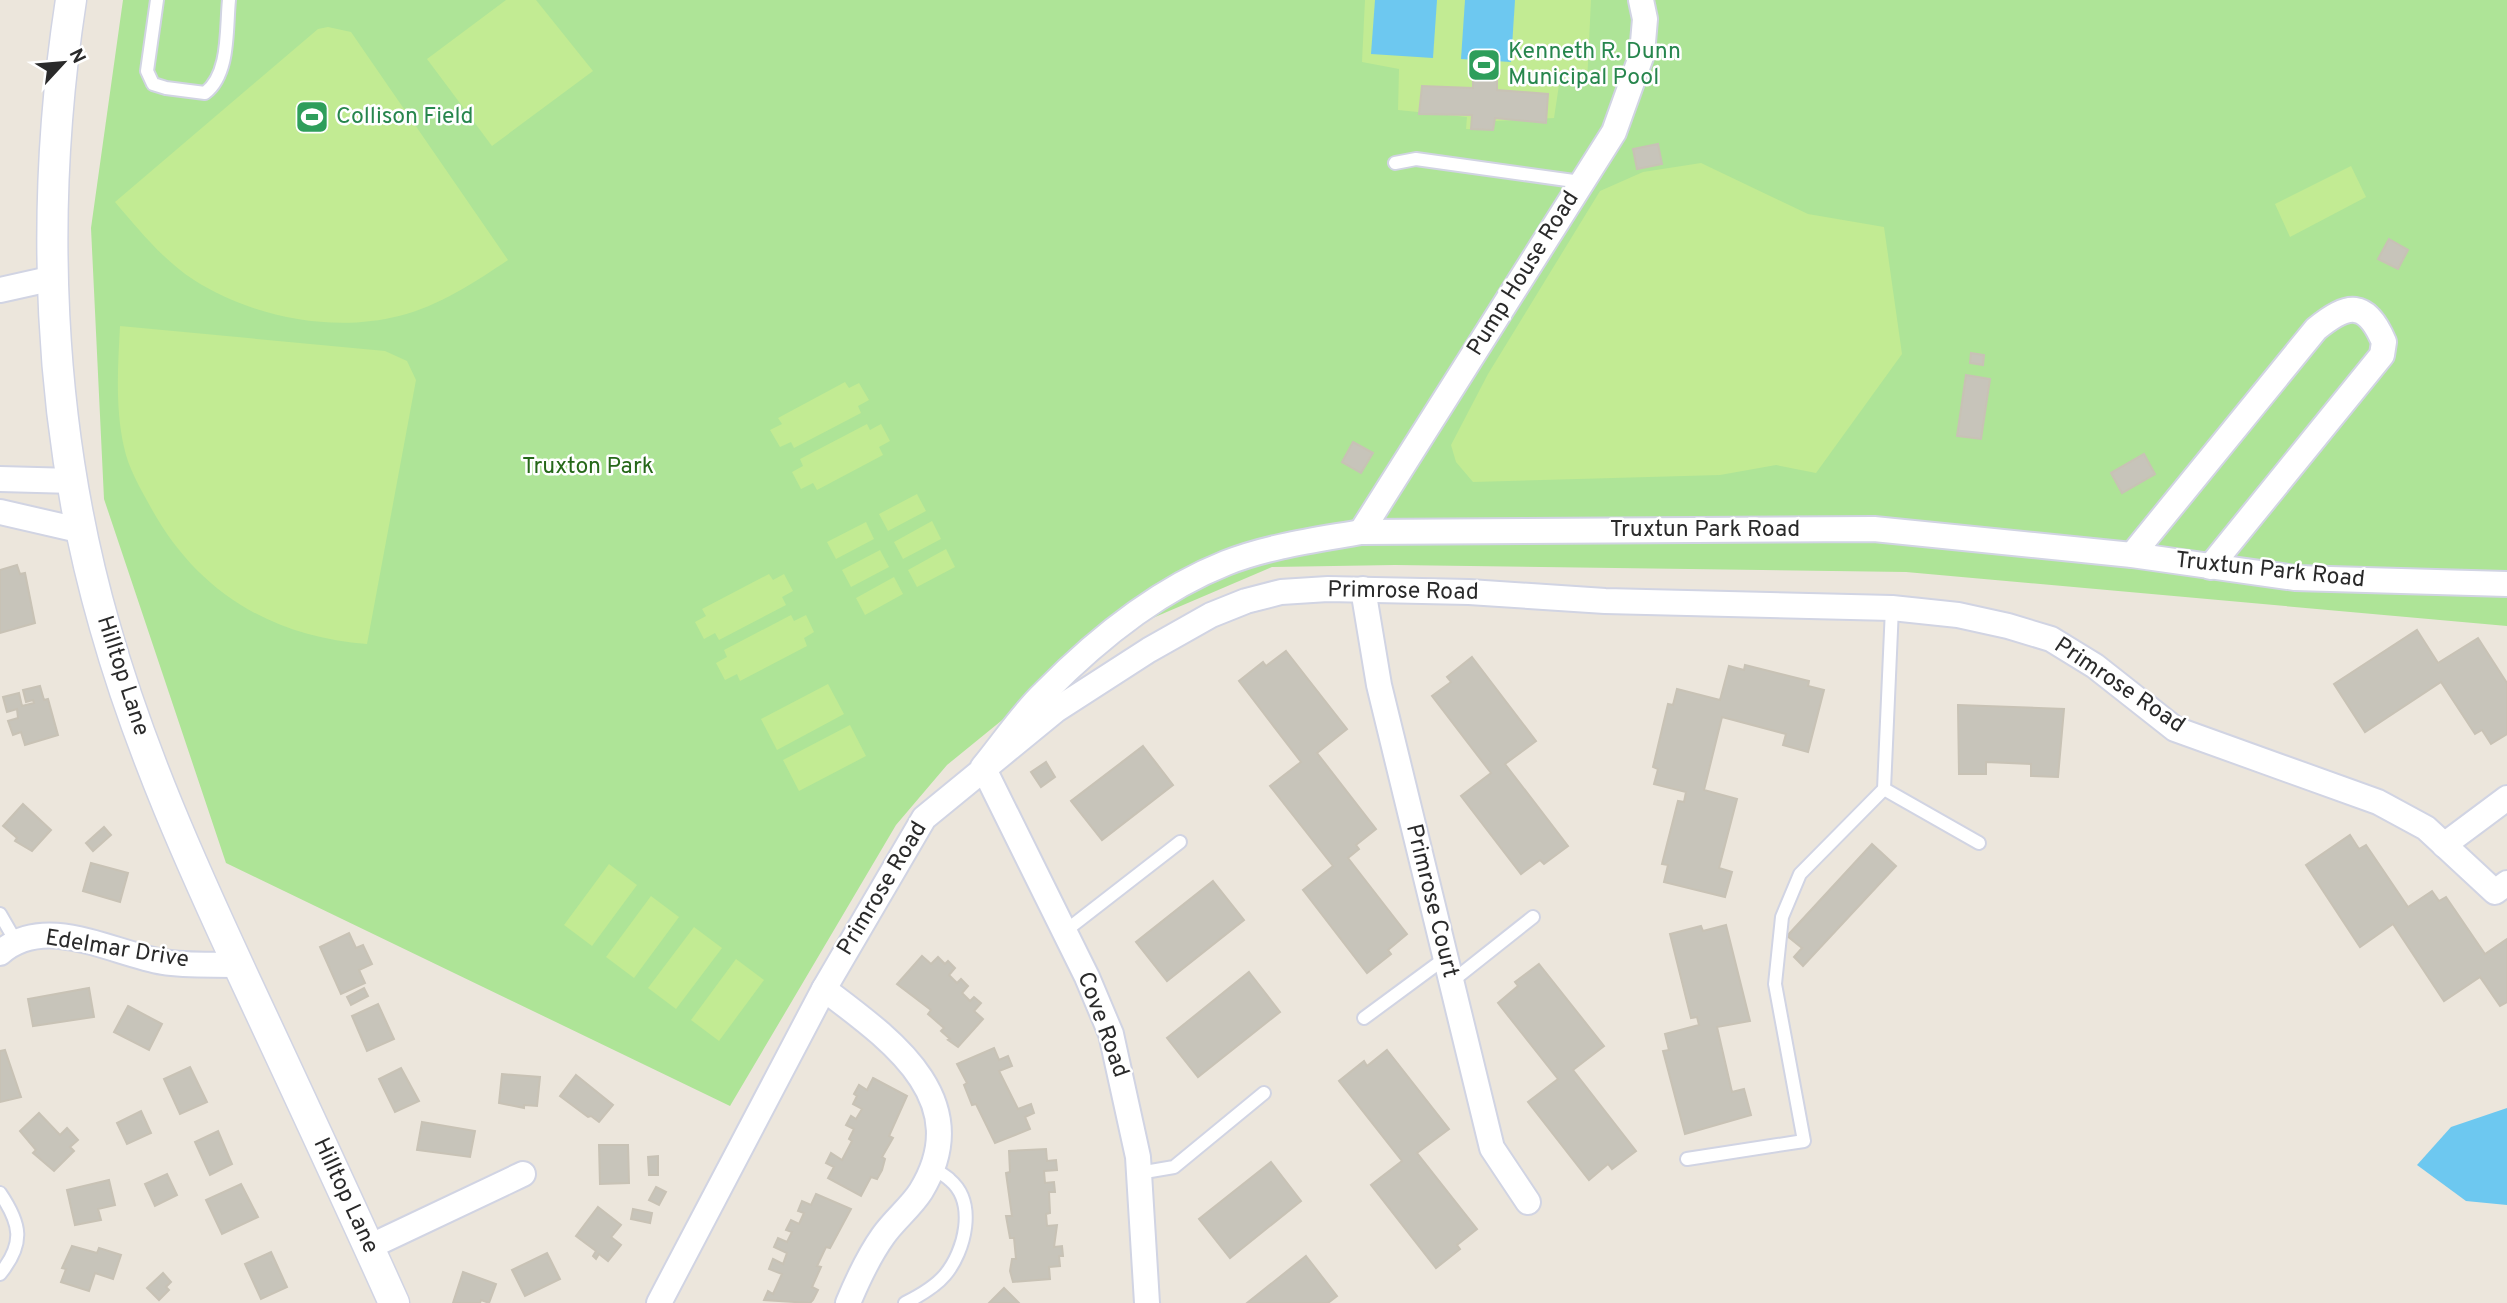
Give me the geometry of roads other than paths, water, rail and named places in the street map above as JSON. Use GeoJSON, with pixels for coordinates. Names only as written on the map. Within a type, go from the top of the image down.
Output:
{"type":"FeatureCollection","features":[{"type":"Feature","properties":{"kind":"street","name":"Hilltop Lane"},"geometry":{"type":"LineString","coordinates":[[71,0],[60,82],[54,278],[58,368],[74,481],[104,625],[134,719],[172,820],[394,1303]]}},
{"type":"Feature","properties":{"kind":"street","name":"Pump House Road"},"geometry":{"type":"LineString","coordinates":[[1362,532],[1614,132],[1642,54],[1645,19],[1641,0]]}},
{"type":"Feature","properties":{"kind":"street"},"geometry":{"type":"LineString","coordinates":[[0,289],[54,278]]}},
{"type":"Feature","properties":{"kind":"street"},"geometry":{"type":"LineString","coordinates":[[2132,555],[2316,329],[2338,312],[2352,308],[2368,314],[2384,342],[2382,355],[2210,567]]}},
{"type":"Feature","properties":{"kind":"street"},"geometry":{"type":"LineString","coordinates":[[0,479],[74,481]]}},
{"type":"Feature","properties":{"kind":"street"},"geometry":{"type":"LineString","coordinates":[[0,512],[83,531]]}},
{"type":"Feature","properties":{"kind":"street","name":"Truxtun Park Road"},"geometry":{"type":"LineString","coordinates":[[983,767],[1042,694],[1105,637],[1171,592],[1225,564],[1255,554],[1287,544],[1362,532],[1874,529],[2132,555],[2295,578],[2507,584]]}},
{"type":"Feature","properties":{"kind":"street","name":"Primrose Road"},"geometry":{"type":"LineString","coordinates":[[659,1303],[824,989],[924,818],[983,767],[1056,710],[1149,650],[1211,615],[1246,601],[1281,592],[1363,589],[1469,592],[1605,601],[1892,608],[1958,615],[2051,639],[2095,666],[2175,729],[2378,802],[2426,828],[2495,892],[2507,883]]}},
{"type":"Feature","properties":{"kind":"street","name":"Primrose Court"},"geometry":{"type":"LineString","coordinates":[[1363,589],[1379,685],[1492,1148],[1528,1202]]}},
{"type":"Feature","properties":{"kind":"street","name":"Cove Road"},"geometry":{"type":"LineString","coordinates":[[983,767],[1111,1034],[1125,1086],[1139,1173],[1147,1303]]}},
{"type":"Feature","properties":{"kind":"street"},"geometry":{"type":"LineString","coordinates":[[2444,845],[2507,798]]}},
{"type":"Feature","properties":{"kind":"street","name":"Edelmar Drive"},"geometry":{"type":"LineString","coordinates":[[7,946],[48,935],[80,939],[164,962],[239,965]]}},
{"type":"Feature","properties":{"kind":"street"},"geometry":{"type":"LineString","coordinates":[[824,989],[887,1036],[920,1076],[940,1116],[938,1155],[921,1191],[871,1255],[848,1303]]}},
{"type":"Feature","properties":{"kind":"street"},"geometry":{"type":"LineString","coordinates":[[369,1247],[523,1174]]}},
{"type":"Feature","properties":{"kind":"lane"},"geometry":{"type":"LineString","coordinates":[[158,0],[147,71],[153,84],[205,93],[214,86],[221,71],[229,0]]}},
{"type":"Feature","properties":{"kind":"lane"},"geometry":{"type":"LineString","coordinates":[[1395,163],[1416,159],[1581,182]]}},
{"type":"Feature","properties":{"kind":"lane"},"geometry":{"type":"LineString","coordinates":[[1687,1159],[1804,1142],[1775,984],[1782,916],[1800,874],[1884,789],[1892,608]]}},
{"type":"Feature","properties":{"kind":"lane"},"geometry":{"type":"LineString","coordinates":[[1884,789],[1979,843]]}},
{"type":"Feature","properties":{"kind":"lane"},"geometry":{"type":"LineString","coordinates":[[1064,932],[1180,842]]}},
{"type":"Feature","properties":{"kind":"lane"},"geometry":{"type":"LineString","coordinates":[[0,914],[7,946]]}},
{"type":"Feature","properties":{"kind":"lane"},"geometry":{"type":"LineString","coordinates":[[1364,1018],[1447,971],[1533,917]]}},
{"type":"Feature","properties":{"kind":"lane"},"geometry":{"type":"LineString","coordinates":[[1139,1173],[1174,1167],[1264,1093]]}},
{"type":"Feature","properties":{"kind":"lane"},"geometry":{"type":"LineString","coordinates":[[905,1303],[921,1296],[946,1275],[962,1244],[966,1211],[961,1194],[951,1180],[932,1168]]}},
{"type":"Feature","properties":{"kind":"lane"},"geometry":{"type":"LineString","coordinates":[[0,1193],[13,1212],[18,1236],[14,1256],[0,1274]]}},
{"type":"Feature","properties":{"kind":"water"},"geometry":{"type":"Polygon","coordinates":[[[1375,0],[1437,0],[1433,58],[1371,54],[1375,0]]]}},
{"type":"Feature","properties":{"kind":"water"},"geometry":{"type":"Polygon","coordinates":[[[1465,0],[1515,0],[1511,62],[1461,59],[1465,0]]]}},
{"type":"Feature","properties":{"kind":"water"},"geometry":{"type":"Polygon","coordinates":[[[2507,1108],[2507,1205],[2466,1201],[2417,1165],[2451,1127],[2507,1108]]]}},
{"type":"Feature","properties":{"kind":"place","name":"Kenneth R. Dunn Municipal Pool"},"geometry":{"type":"Point","coordinates":[1484,65]}},
{"type":"Feature","properties":{"kind":"place","name":"Collison Field"},"geometry":{"type":"Point","coordinates":[312,117]}},
{"type":"Feature","properties":{"kind":"park label","name":"Truxton Park"},"geometry":{"type":"Point","coordinates":[588,467]}}]}
